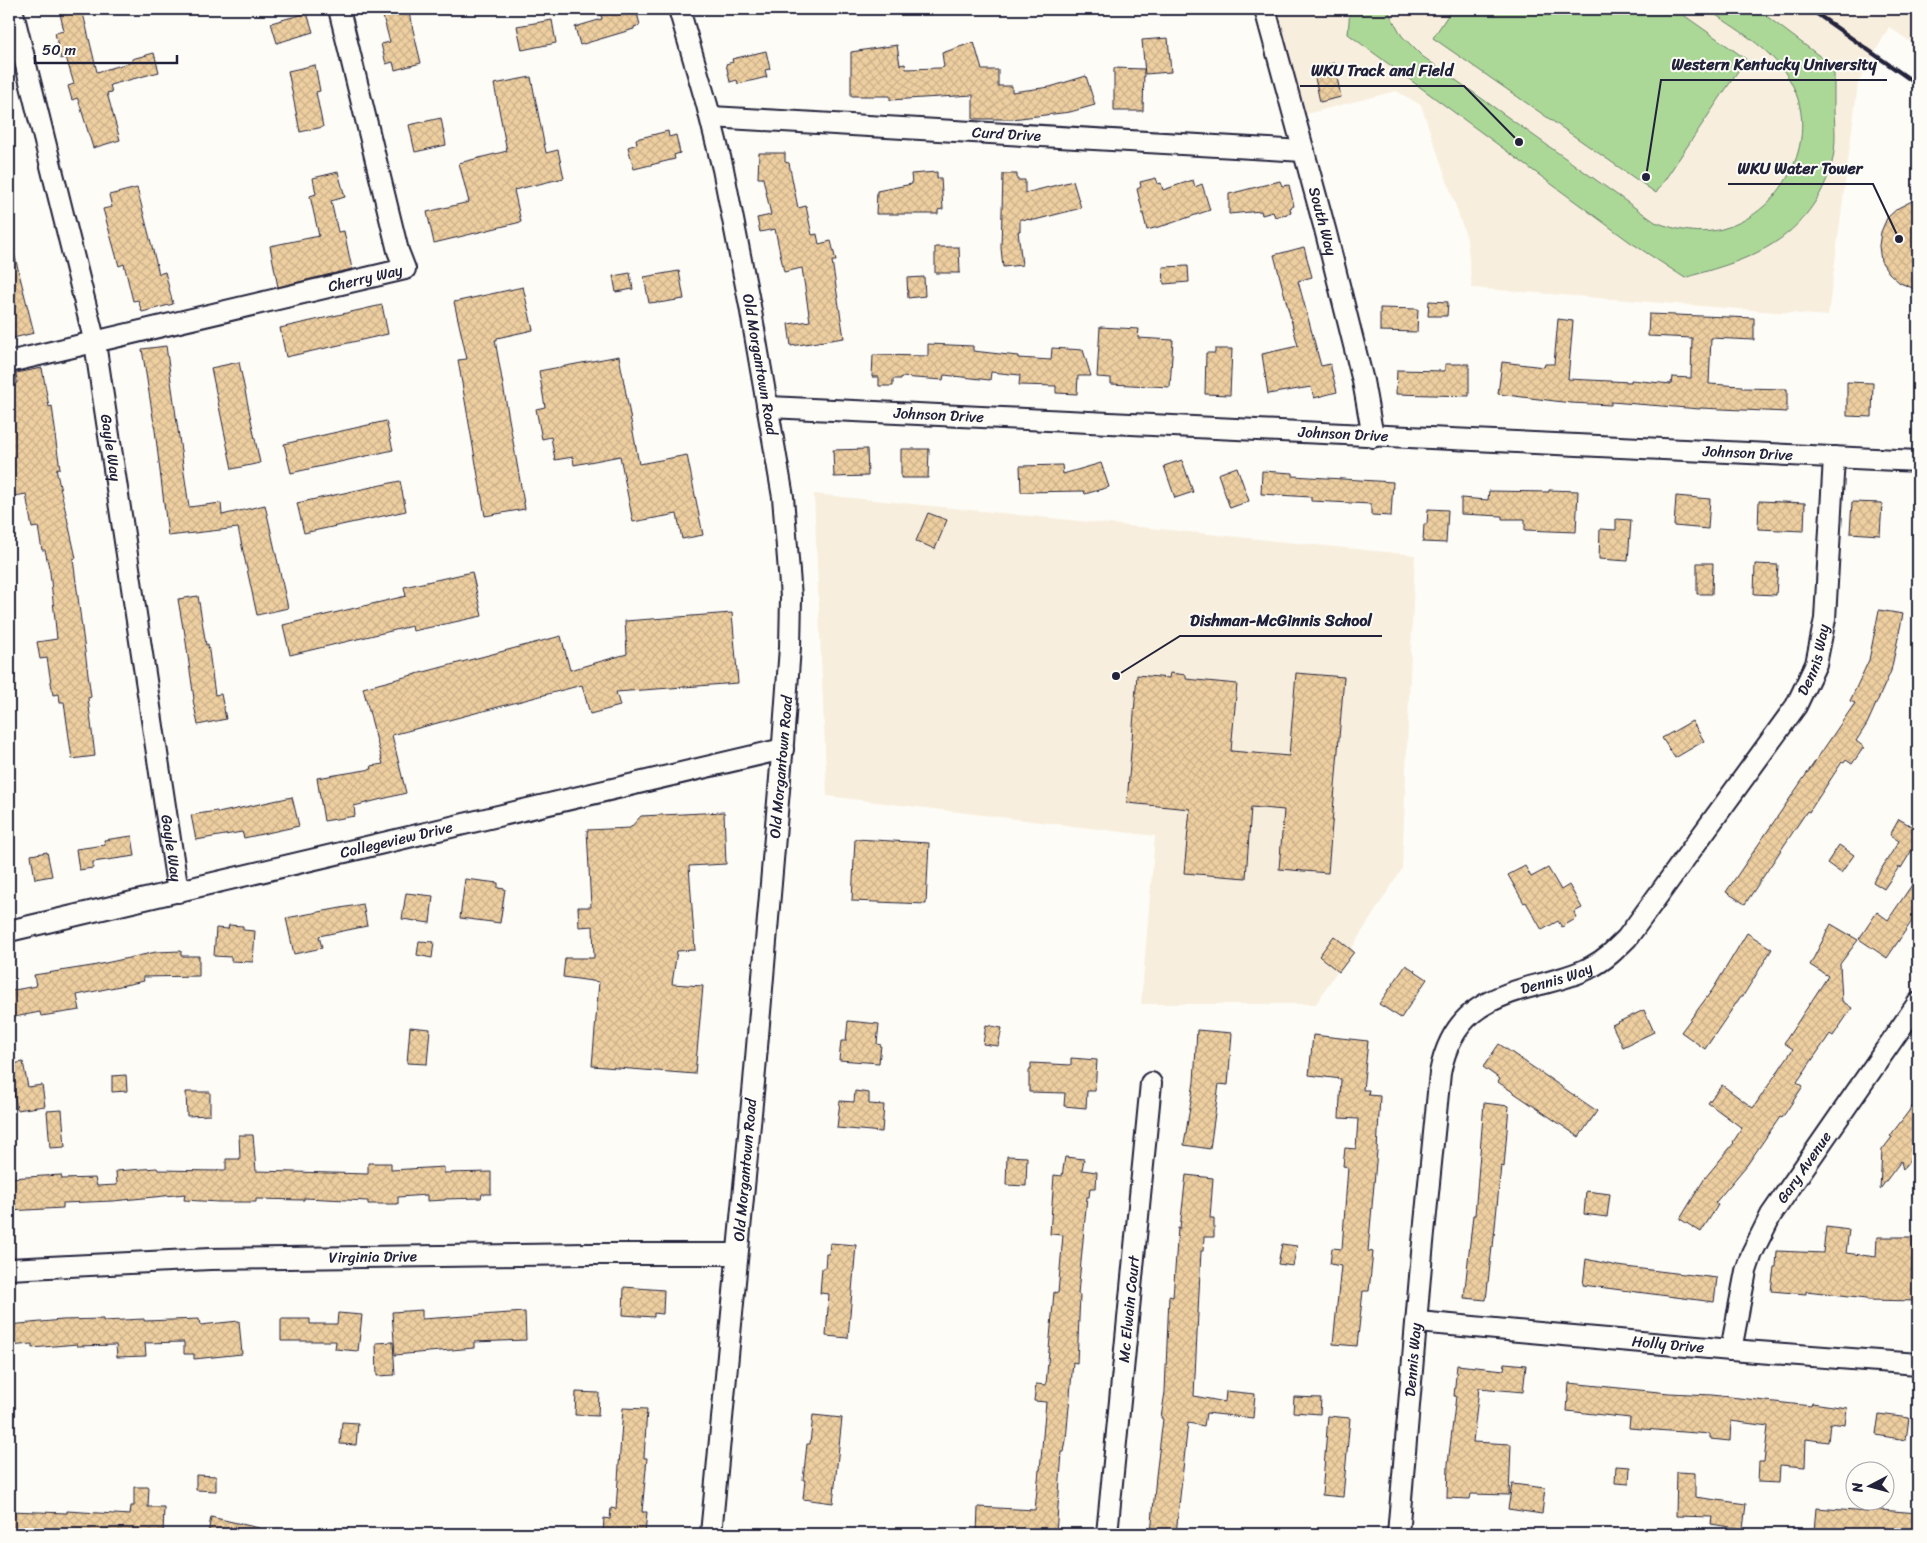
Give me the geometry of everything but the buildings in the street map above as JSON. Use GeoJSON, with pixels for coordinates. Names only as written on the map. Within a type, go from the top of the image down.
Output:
{"type":"FeatureCollection","features":[{"type":"Feature","properties":{"kind":"street","name":"Gayle Way"},"geometry":{"type":"LineString","coordinates":[[12,9],[96,342],[178,892]]}},
{"type":"Feature","properties":{"kind":"street","name":"Cherry Way"},"geometry":{"type":"LineString","coordinates":[[96,342],[405,269],[398,251],[340,9]]}},
{"type":"Feature","properties":{"kind":"street","name":"Old Morgantown Road"},"geometry":{"type":"LineString","coordinates":[[679,9],[710,117],[731,206],[769,407],[783,498],[790,597],[790,647],[783,748],[711,1534]]}},
{"type":"Feature","properties":{"kind":"street","name":"South Way"},"geometry":{"type":"LineString","coordinates":[[1265,9],[1304,151],[1360,372],[1373,437]]}},
{"type":"Feature","properties":{"kind":"street","name":"Curd Drive"},"geometry":{"type":"LineString","coordinates":[[710,117],[1304,151]]}},
{"type":"Feature","properties":{"kind":"street"},"geometry":{"type":"LineString","coordinates":[[9,362],[96,342]]}},
{"type":"Feature","properties":{"kind":"street","name":"Johnson Drive"},"geometry":{"type":"LineString","coordinates":[[769,407],[1373,437],[1918,461]]}},
{"type":"Feature","properties":{"kind":"street","name":"Dennis Way"},"geometry":{"type":"LineString","coordinates":[[1398,1534],[1418,1322],[1422,1253],[1440,1073],[1445,1051],[1454,1033],[1467,1017],[1484,1004],[1503,995],[1570,976],[1591,967],[1609,955],[1627,938],[1796,706],[1816,664],[1825,619],[1834,457]]}},
{"type":"Feature","properties":{"kind":"street","name":"Collegeview Drive"},"geometry":{"type":"LineString","coordinates":[[9,931],[783,748]]}},
{"type":"Feature","properties":{"kind":"street","name":"Gary Avenue"},"geometry":{"type":"LineString","coordinates":[[1731,1350],[1746,1271],[1752,1253],[1771,1215],[1918,1003]]}},
{"type":"Feature","properties":{"kind":"street","name":"Mc Elwain Court"},"geometry":{"type":"LineString","coordinates":[[1107,1534],[1151,1083]]}},
{"type":"Feature","properties":{"kind":"street","name":"Virginia Drive"},"geometry":{"type":"LineString","coordinates":[[9,1269],[210,1259],[737,1254]]}},
{"type":"Feature","properties":{"kind":"street","name":"Holly Drive"},"geometry":{"type":"LineString","coordinates":[[1418,1322],[1731,1350],[1918,1364]]}},
{"type":"Feature","properties":{"kind":"shaded area"},"geometry":{"type":"Polygon","coordinates":[[[1277,9],[1918,9],[1918,47],[1889,27],[1858,83],[1828,316],[1472,288],[1467,239],[1421,105],[1396,91],[1306,114],[1277,9]]]}},
{"type":"Feature","properties":{"kind":"shaded area"},"geometry":{"type":"Polygon","coordinates":[[[814,494],[1415,555],[1402,869],[1316,1004],[1141,1004],[1155,836],[827,796],[814,494]]]}},
{"type":"Feature","properties":{"kind":"green space"},"geometry":{"type":"Polygon","coordinates":[[[1350,9],[1387,9],[1402,36],[1422,56],[1655,222],[1680,229],[1705,232],[1722,229],[1744,220],[1764,206],[1780,189],[1792,168],[1800,146],[1802,123],[1798,99],[1788,77],[1762,48],[1707,9],[1757,9],[1834,67],[1835,141],[1829,173],[1816,200],[1807,213],[1786,235],[1733,263],[1685,278],[1630,242],[1348,34],[1350,9]]]}},
{"type":"Feature","properties":{"kind":"green space"},"geometry":{"type":"Polygon","coordinates":[[[1452,9],[1675,9],[1746,59],[1656,193],[1433,38],[1452,9]]]}},
{"type":"Feature","properties":{"kind":"railway"},"geometry":{"type":"LineString","coordinates":[[1810,9],[1918,85]]}},
{"type":"Feature","properties":{"kind":"place","name":"WKU Track and Field"},"geometry":{"type":"Point","coordinates":[1519,142]}},
{"type":"Feature","properties":{"kind":"place","name":"Western Kentucky University"},"geometry":{"type":"Point","coordinates":[1646,177]}},
{"type":"Feature","properties":{"kind":"place","name":"WKU Water Tower"},"geometry":{"type":"Point","coordinates":[1899,239]}},
{"type":"Feature","properties":{"kind":"place","name":"Dishman-McGinnis School"},"geometry":{"type":"Point","coordinates":[1116,676]}}]}
